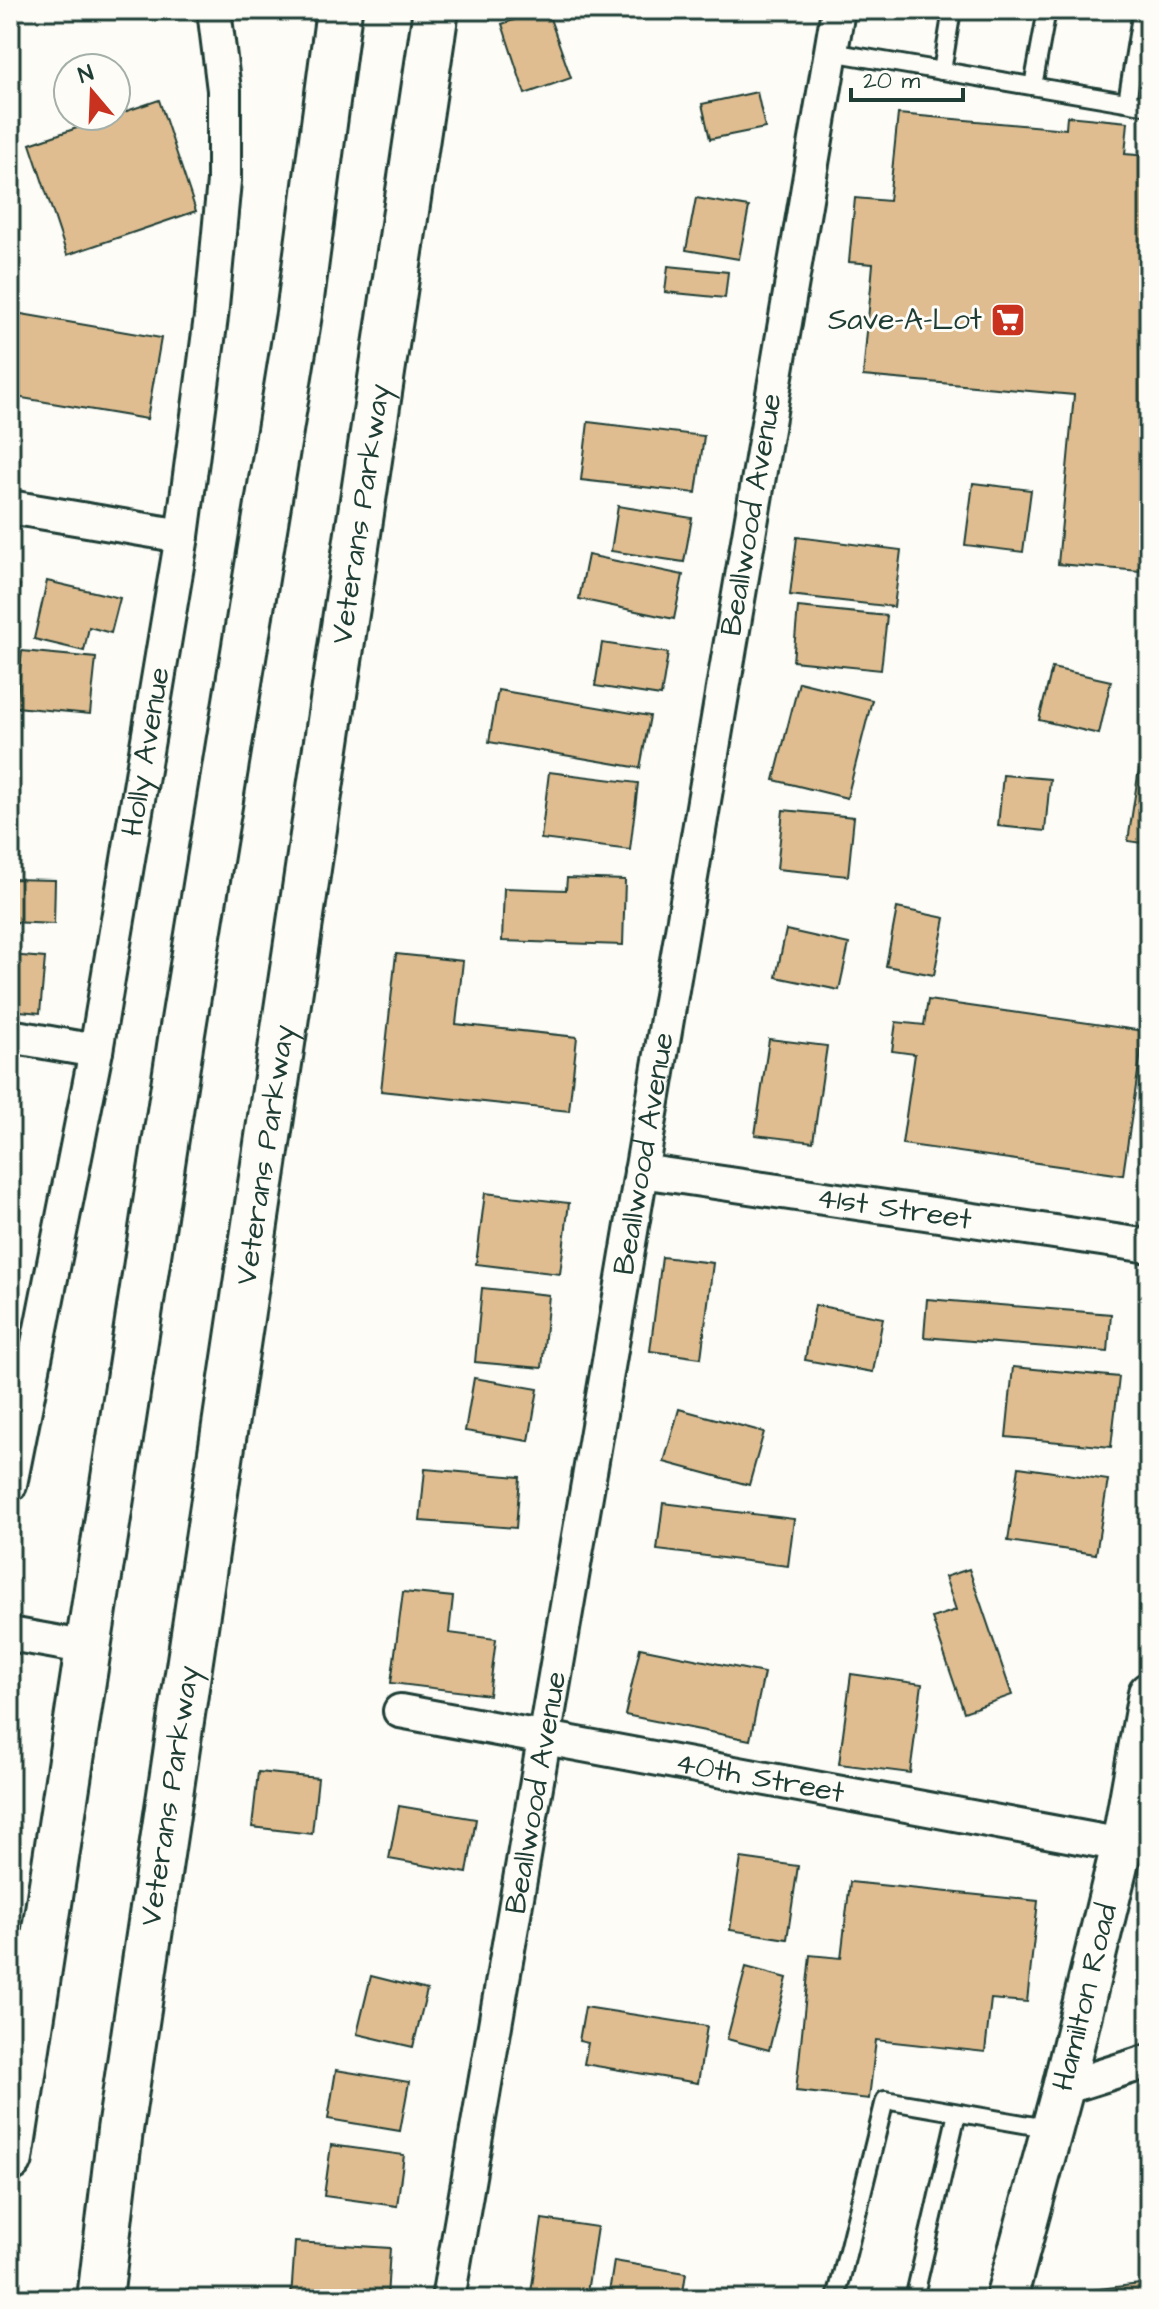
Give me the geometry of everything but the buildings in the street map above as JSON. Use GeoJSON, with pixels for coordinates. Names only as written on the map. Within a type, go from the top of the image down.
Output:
{"type":"FeatureCollection","features":[{"type":"Feature","properties":{"kind":"main road"},"geometry":{"type":"LineString","coordinates":[[10,2159],[182,1033],[299,314],[339,10]]}},
{"type":"Feature","properties":{"kind":"main road","name":"Veterans Parkway"},"geometry":{"type":"LineString","coordinates":[[100,2299],[123,2114],[436,10]]}},
{"type":"Feature","properties":{"kind":"street","name":"Holly Avenue"},"geometry":{"type":"LineString","coordinates":[[10,1485],[96,1051],[182,536],[211,317],[224,181],[224,90],[214,10]]}},
{"type":"Feature","properties":{"kind":"street","name":"Beallwood Avenue"},"geometry":{"type":"LineString","coordinates":[[448,2299],[547,1738],[732,616],[838,10]]}},
{"type":"Feature","properties":{"kind":"street"},"geometry":{"type":"LineString","coordinates":[[10,507],[182,536]]}},
{"type":"Feature","properties":{"kind":"street"},"geometry":{"type":"LineString","coordinates":[[10,1036],[96,1051]]}},
{"type":"Feature","properties":{"kind":"street","name":"41st Street"},"geometry":{"type":"LineString","coordinates":[[641,1171],[1149,1246]]}},
{"type":"Feature","properties":{"kind":"street"},"geometry":{"type":"LineString","coordinates":[[10,1634],[89,1648]]}},
{"type":"Feature","properties":{"kind":"street","name":"Hamilton Road"},"geometry":{"type":"LineString","coordinates":[[1006,2299],[1133,1822],[1149,1693]]}},
{"type":"Feature","properties":{"kind":"street","name":"40th Street"},"geometry":{"type":"LineString","coordinates":[[400,1711],[547,1738],[1133,1822]]}},
{"type":"Feature","properties":{"kind":"street"},"geometry":{"type":"LineString","coordinates":[[1063,2088],[1149,2061]]}},
{"type":"Feature","properties":{"kind":"lane"},"geometry":{"type":"LineString","coordinates":[[942,71],[952,10]]}},
{"type":"Feature","properties":{"kind":"lane"},"geometry":{"type":"LineString","coordinates":[[1033,86],[1047,10]]}},
{"type":"Feature","properties":{"kind":"lane"},"geometry":{"type":"LineString","coordinates":[[1127,102],[1142,10]]}},
{"type":"Feature","properties":{"kind":"lane"},"geometry":{"type":"LineString","coordinates":[[831,52],[1149,106]]}},
{"type":"Feature","properties":{"kind":"lane"},"geometry":{"type":"LineString","coordinates":[[836,2299],[885,2100],[1052,2129]]}},
{"type":"Feature","properties":{"kind":"lane"},"geometry":{"type":"LineString","coordinates":[[914,2299],[957,2113]]}},
{"type":"Feature","properties":{"kind":"place","name":"Save-A-Lot"},"geometry":{"type":"Point","coordinates":[1008,320]}}]}
